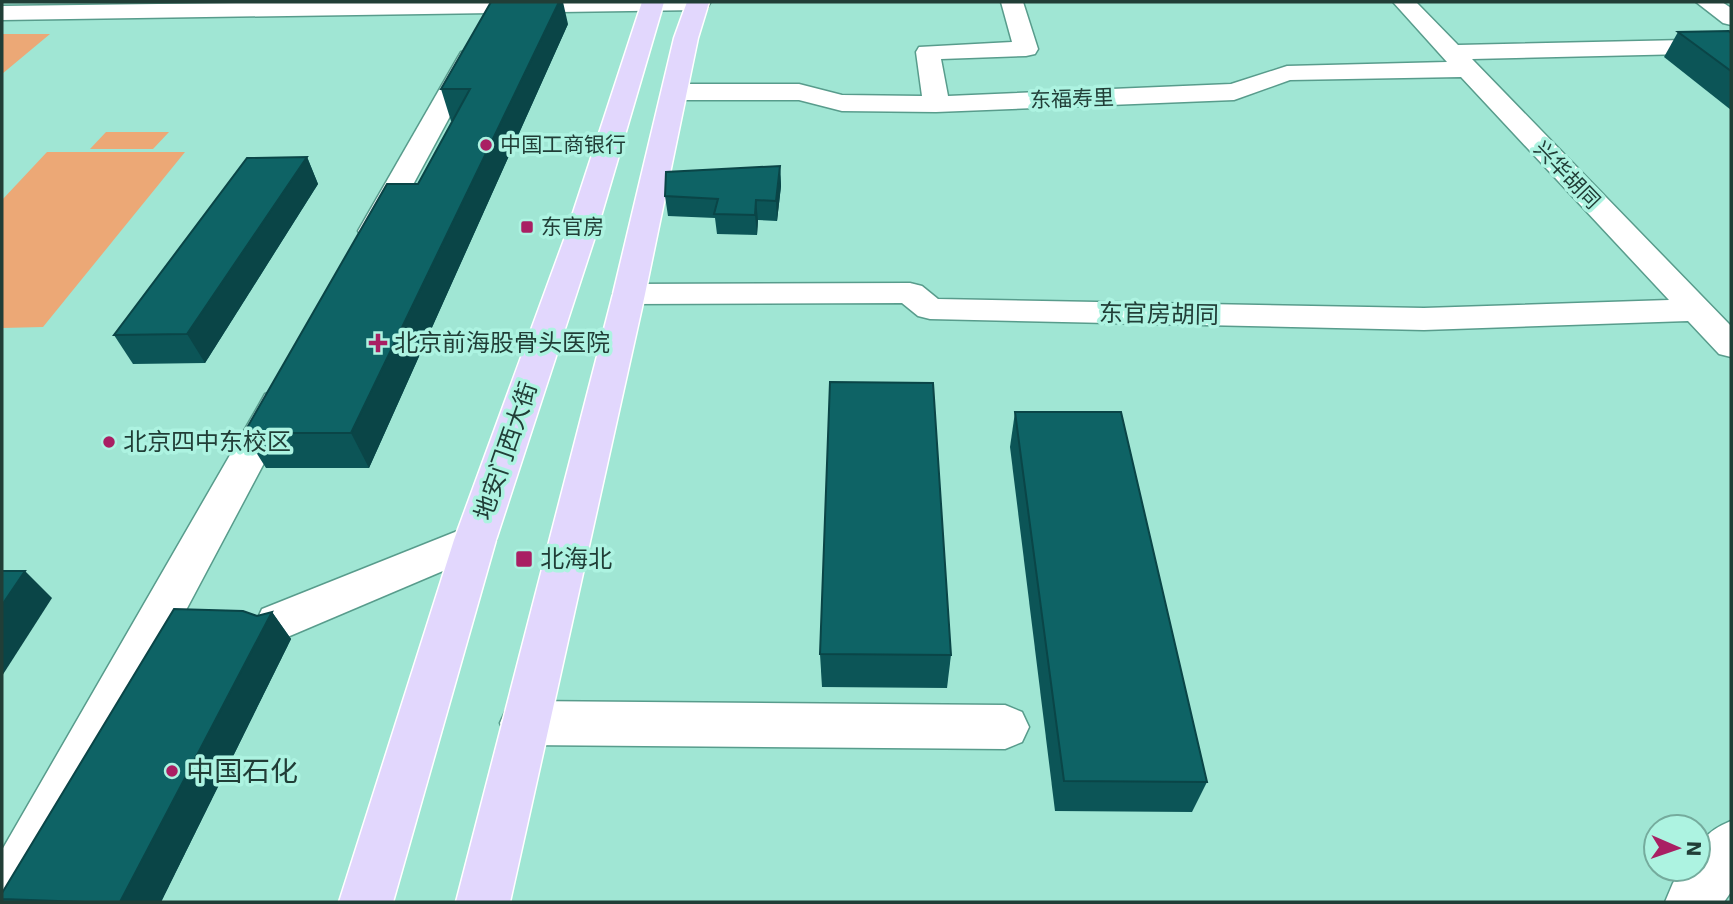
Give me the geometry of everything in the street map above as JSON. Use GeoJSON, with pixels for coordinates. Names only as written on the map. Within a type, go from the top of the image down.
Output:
{"type":"FeatureCollection","features":[{"type":"Feature","properties":{"kind":"main road"},"geometry":{"type":"LineString","coordinates":[[483,902],[629,293],[686,38],[699,2]]}},
{"type":"Feature","properties":{"kind":"main road","name":"地安门西大街"},"geometry":{"type":"LineString","coordinates":[[366,902],[475,540],[580,237],[652,4]]}},
{"type":"Feature","properties":{"kind":"street"},"geometry":{"type":"LineString","coordinates":[[2,13],[699,2]]}},
{"type":"Feature","properties":{"kind":"street"},"geometry":{"type":"LineString","coordinates":[[936,104],[928,52],[1026,49],[1012,2]]}},
{"type":"Feature","properties":{"kind":"street","name":"兴华胡同"},"geometry":{"type":"LineString","coordinates":[[1404,2],[1731,346]]}},
{"type":"Feature","properties":{"kind":"street"},"geometry":{"type":"LineString","coordinates":[[1707,2],[1731,18]]}},
{"type":"Feature","properties":{"kind":"street"},"geometry":{"type":"LineString","coordinates":[[357,260],[498,6]]}},
{"type":"Feature","properties":{"kind":"street","name":"东福寿里"},"geometry":{"type":"LineString","coordinates":[[675,92],[799,92],[842,103],[936,104],[1234,92],[1287,73],[1458,60],[1731,46]]}},
{"type":"Feature","properties":{"kind":"street","name":"东官房胡同"},"geometry":{"type":"LineString","coordinates":[[629,293],[910,293],[930,309],[1410,319],[1696,310]]}},
{"type":"Feature","properties":{"kind":"street"},"geometry":{"type":"LineString","coordinates":[[2,902],[297,369]]}},
{"type":"Feature","properties":{"kind":"street"},"geometry":{"type":"LineString","coordinates":[[278,622],[475,540]]}},
{"type":"Feature","properties":{"kind":"street"},"geometry":{"type":"LineString","coordinates":[[524,723],[1005,727]]}},
{"type":"Feature","properties":{"kind":"street"},"geometry":{"type":"LineString","coordinates":[[1692,902],[1731,847]]}},
{"type":"Feature","properties":{"kind":"shaded area"},"geometry":{"type":"Polygon","coordinates":[[[2,34],[50,34],[2,74],[2,34]]]}},
{"type":"Feature","properties":{"kind":"shaded area"},"geometry":{"type":"Polygon","coordinates":[[[106,132],[169,132],[153,149],[90,149],[106,132]]]}},
{"type":"Feature","properties":{"kind":"shaded area"},"geometry":{"type":"Polygon","coordinates":[[[47,152],[185,152],[43,327],[2,328],[2,200],[47,152]]]}},
{"type":"Feature","properties":{"kind":"building"},"geometry":{"type":"Polygon","coordinates":[[[491,2],[559,2],[351,433],[244,433],[387,184],[418,184],[470,89],[441,89],[491,2]]]}},
{"type":"Feature","properties":{"kind":"building"},"geometry":{"type":"Polygon","coordinates":[[[1729,31],[1731,71],[1678,32],[1729,31]]]}},
{"type":"Feature","properties":{"kind":"building"},"geometry":{"type":"Polygon","coordinates":[[[307,157],[187,334],[114,335],[247,158],[307,157]]]}},
{"type":"Feature","properties":{"kind":"building"},"geometry":{"type":"Polygon","coordinates":[[[780,166],[776,201],[756,200],[755,215],[714,214],[718,199],[665,196],[666,172],[780,166]]]}},
{"type":"Feature","properties":{"kind":"building"},"geometry":{"type":"Polygon","coordinates":[[[830,382],[933,383],[951,655],[820,654],[830,382]]]}},
{"type":"Feature","properties":{"kind":"building"},"geometry":{"type":"Polygon","coordinates":[[[1015,412],[1121,412],[1207,782],[1064,781],[1015,412]]]}},
{"type":"Feature","properties":{"kind":"building"},"geometry":{"type":"Polygon","coordinates":[[[2,571],[25,571],[2,605],[2,571]]]}},
{"type":"Feature","properties":{"kind":"building"},"geometry":{"type":"Polygon","coordinates":[[[174,609],[243,611],[257,616],[272,612],[120,902],[2,899],[2,893],[174,609]]]}},
{"type":"Feature","properties":{"kind":"place","name":"中国工商银行"},"geometry":{"type":"Point","coordinates":[486,145]}},
{"type":"Feature","properties":{"kind":"place","name":"东官房"},"geometry":{"type":"Point","coordinates":[527,227]}},
{"type":"Feature","properties":{"kind":"place","name":"北京前海股骨头医院"},"geometry":{"type":"Point","coordinates":[378,343]}},
{"type":"Feature","properties":{"kind":"place","name":"北京四中东校区"},"geometry":{"type":"Point","coordinates":[109,442]}},
{"type":"Feature","properties":{"kind":"place","name":"北海北"},"geometry":{"type":"Point","coordinates":[524,559]}},
{"type":"Feature","properties":{"kind":"place","name":"中国石化"},"geometry":{"type":"Point","coordinates":[172,771]}}]}
